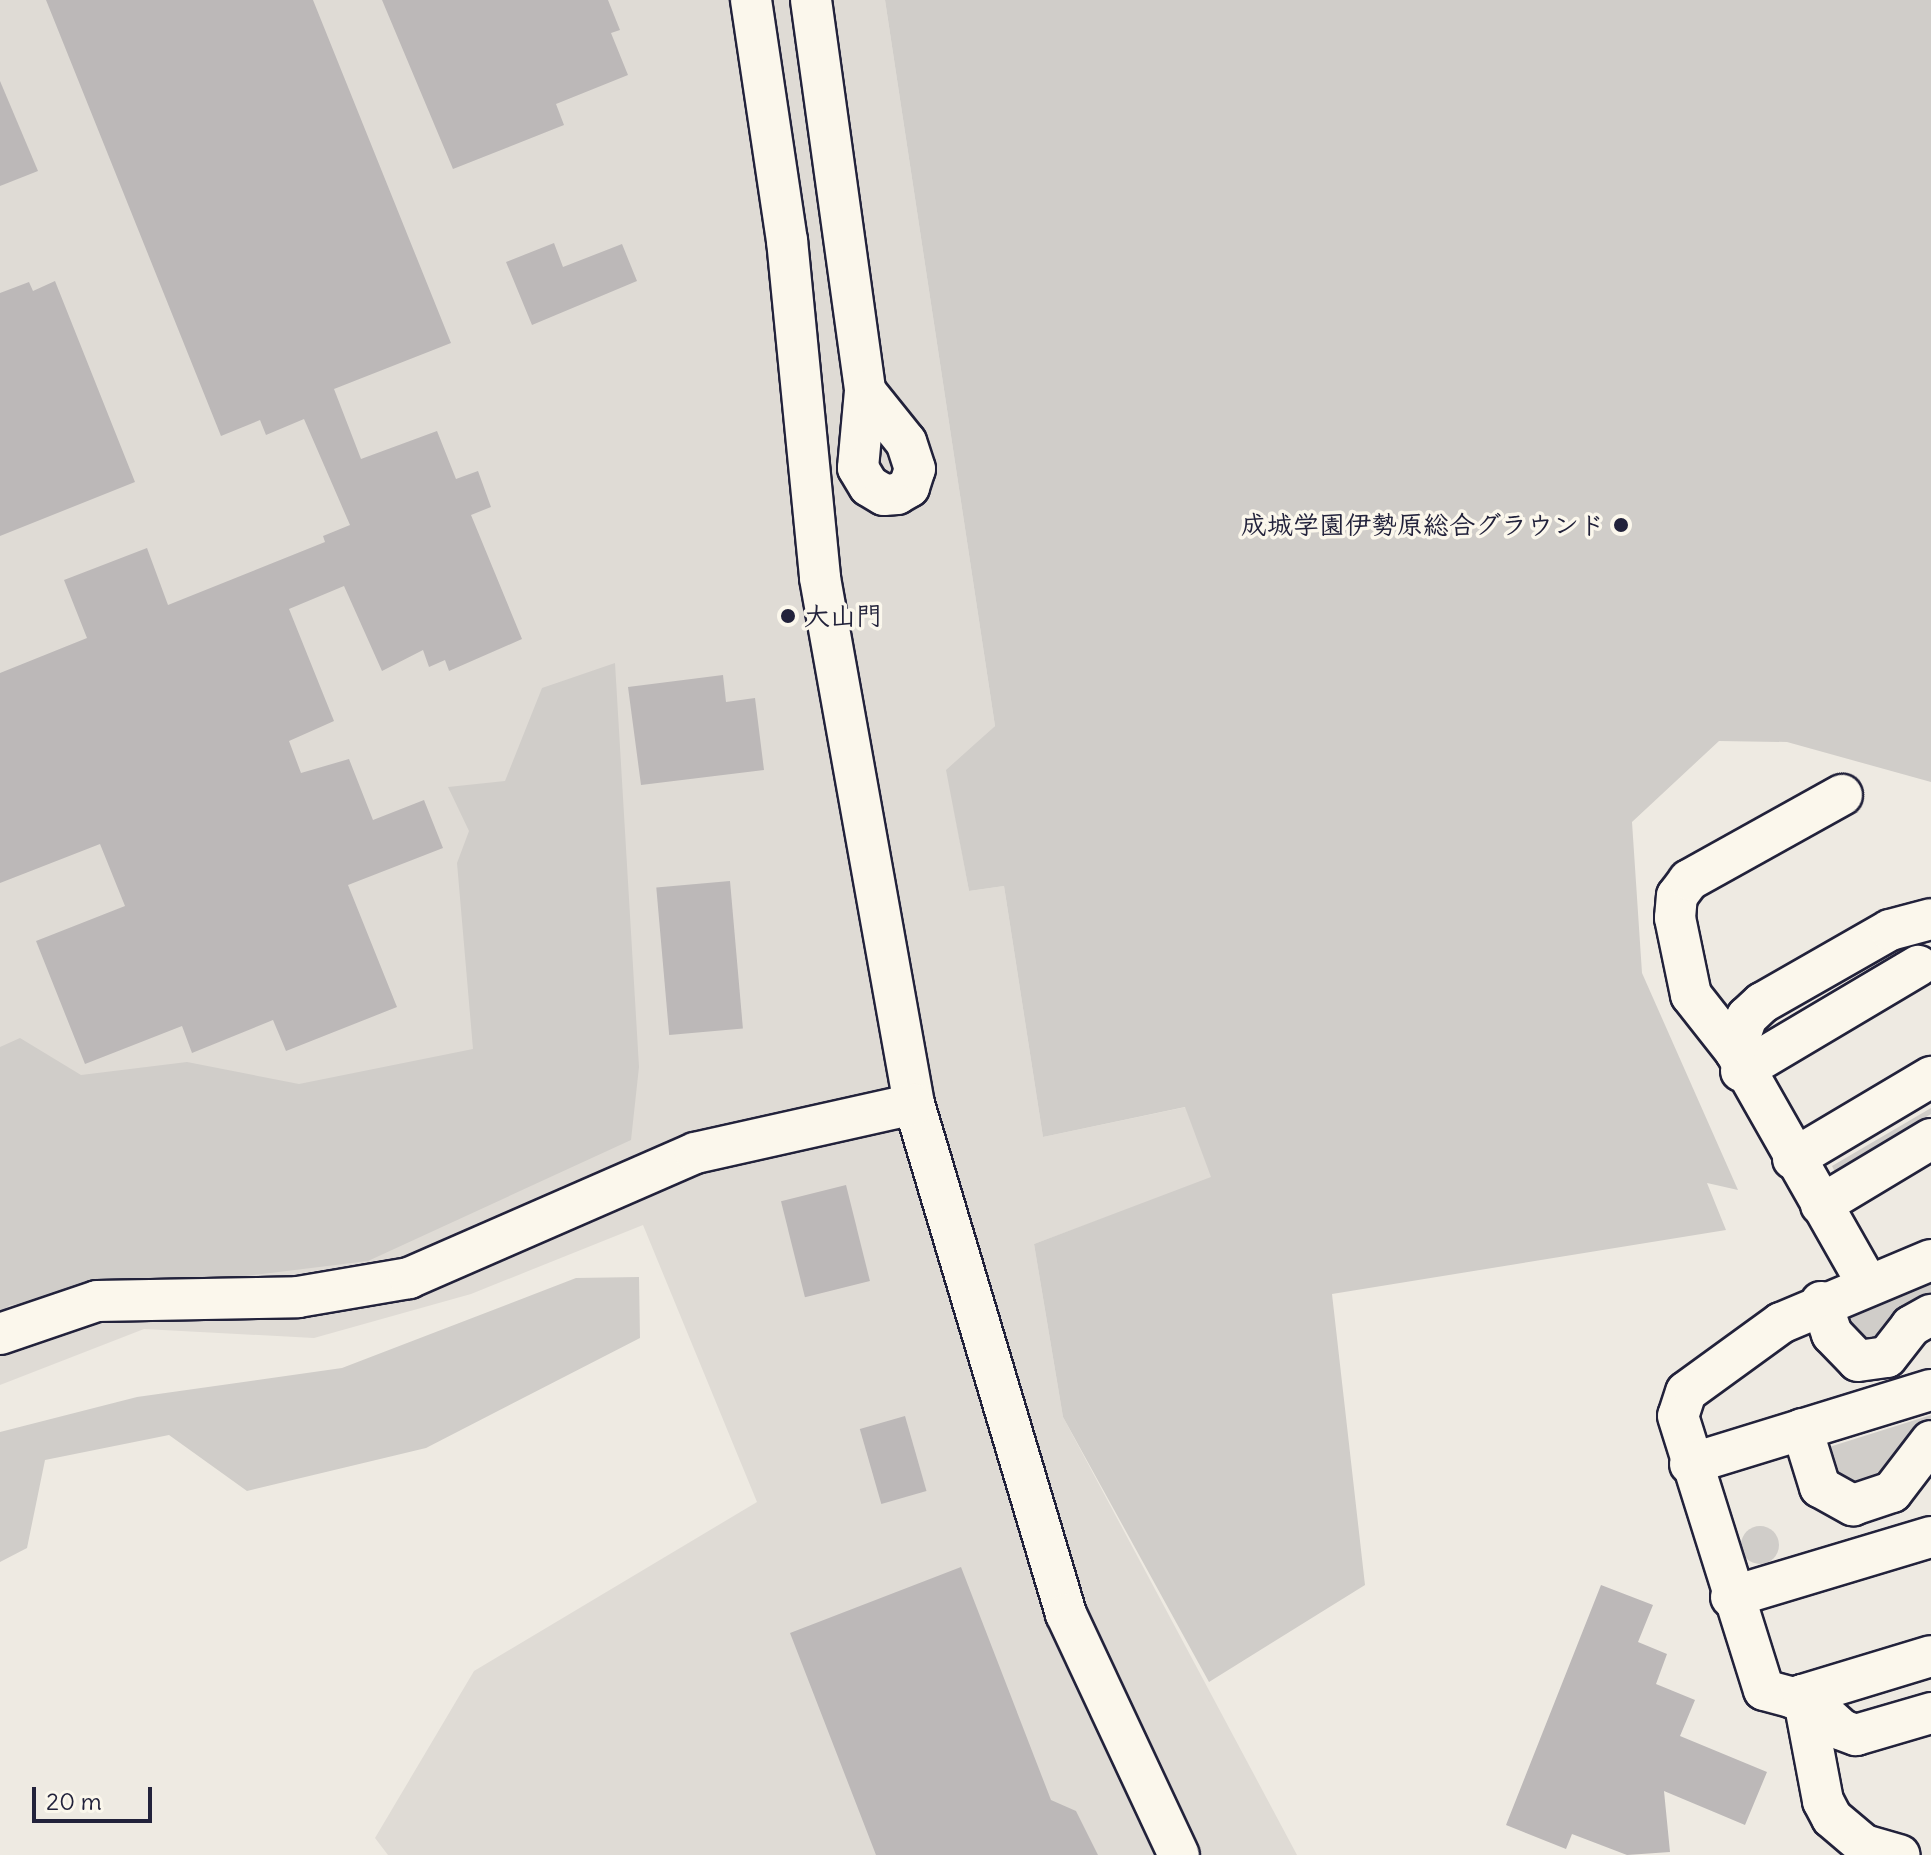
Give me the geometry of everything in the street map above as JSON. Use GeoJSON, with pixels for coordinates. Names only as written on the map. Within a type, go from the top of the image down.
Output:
{"type":"FeatureCollection","features":[{"type":"Feature","properties":{"kind":"street"},"geometry":{"type":"LineString","coordinates":[[751,0],[787,240],[820,578],[914,1104],[1066,1614],[1179,1855]]}},
{"type":"Feature","properties":{"kind":"street"},"geometry":{"type":"LineString","coordinates":[[811,0],[865,391]]}},
{"type":"Feature","properties":{"kind":"street"},"geometry":{"type":"LineString","coordinates":[[1842,795],[1689,880],[1677,896],[1675,918],[1691,995],[1738,1061],[1868,1285]]}},
{"type":"Feature","properties":{"kind":"street"},"geometry":{"type":"LineString","coordinates":[[1738,1061],[1739,1031],[1756,1008],[1890,930],[1931,919]]}},
{"type":"Feature","properties":{"kind":"street"},"geometry":{"type":"LineString","coordinates":[[1738,1061],[1925,974],[1890,930]]}},
{"type":"Feature","properties":{"kind":"street"},"geometry":{"type":"LineString","coordinates":[[1793,1159],[1931,1077]]}},
{"type":"Feature","properties":{"kind":"street"},"geometry":{"type":"LineString","coordinates":[[0,1334],[97,1301],[298,1297],[409,1278],[695,1153],[914,1104]]}},
{"type":"Feature","properties":{"kind":"street"},"geometry":{"type":"LineString","coordinates":[[1821,1205],[1931,1139]]}},
{"type":"Feature","properties":{"kind":"street"},"geometry":{"type":"LineString","coordinates":[[1931,1260],[1821,1302],[1686,1392],[1678,1416],[1731,1597],[1764,1690],[1772,1696],[1803,1695],[1931,1656]]}},
{"type":"Feature","properties":{"kind":"street"},"geometry":{"type":"LineString","coordinates":[[1821,1302],[1832,1334],[1858,1361],[1887,1357],[1911,1326],[1931,1315]]}},
{"type":"Feature","properties":{"kind":"street"},"geometry":{"type":"LineString","coordinates":[[1690,1464],[1931,1390]]}},
{"type":"Feature","properties":{"kind":"street"},"geometry":{"type":"LineString","coordinates":[[1802,1429],[1820,1487],[1853,1505],[1892,1492],[1931,1441]]}},
{"type":"Feature","properties":{"kind":"street"},"geometry":{"type":"LineString","coordinates":[[1731,1597],[1931,1537]]}},
{"type":"Feature","properties":{"kind":"street"},"geometry":{"type":"LineString","coordinates":[[1803,1695],[1856,1735],[1931,1713]]}},
{"type":"Feature","properties":{"kind":"street"},"geometry":{"type":"LineString","coordinates":[[1803,1695],[1832,1818],[1864,1845],[1900,1855]]}},
{"type":"Feature","properties":{"kind":"shaded area"},"geometry":{"type":"Polygon","coordinates":[[[0,0],[885,0],[995,726],[947,771],[969,891],[1004,886],[1043,1137],[1186,1107],[1212,1178],[1034,1244],[1063,1417],[1297,1855],[388,1855],[375,1838],[474,1671],[757,1502],[643,1225],[471,1294],[314,1338],[144,1329],[0,1385],[0,0]]]}},
{"type":"Feature","properties":{"kind":"shaded area"},"geometry":{"type":"Polygon","coordinates":[[[885,0],[1931,0],[1931,782],[1787,742],[1719,741],[1632,822],[1642,973],[1738,1190],[1707,1183],[1726,1230],[1332,1294],[1365,1585],[1209,1682],[1063,1417],[1034,1244],[1211,1177],[1185,1107],[1043,1137],[1004,886],[969,891],[946,770],[995,726],[885,0]]]}},
{"type":"Feature","properties":{"kind":"shaded area"},"geometry":{"type":"Polygon","coordinates":[[[615,663],[639,1067],[631,1140],[368,1261],[10,1305],[0,1312],[0,1047],[20,1038],[81,1075],[187,1062],[299,1084],[473,1049],[457,863],[469,831],[448,787],[505,781],[542,688],[615,663]]]}},
{"type":"Feature","properties":{"kind":"shaded area"},"geometry":{"type":"Polygon","coordinates":[[[1931,1108],[1931,1114],[1835,1172],[1832,1166],[1931,1108]]]}},
{"type":"Feature","properties":{"kind":"shaded area"},"geometry":{"type":"Polygon","coordinates":[[[639,1277],[640,1338],[426,1448],[247,1491],[169,1435],[45,1460],[27,1548],[0,1562],[0,1432],[137,1397],[342,1368],[576,1278],[639,1277]]]}},
{"type":"Feature","properties":{"kind":"shaded area"},"geometry":{"type":"Polygon","coordinates":[[[1931,1283],[1931,1303],[1864,1347],[1842,1317],[1931,1283]]]}},
{"type":"Feature","properties":{"kind":"shaded area"},"geometry":{"type":"Polygon","coordinates":[[[1931,1415],[1931,1426],[1910,1437],[1886,1473],[1841,1488],[1826,1448],[1931,1415]]]}},
{"type":"Feature","properties":{"kind":"shaded area"},"geometry":{"type":"Polygon","coordinates":[[[1760,1526],[1774,1531],[1779,1545],[1774,1559],[1760,1564],[1746,1559],[1741,1545],[1746,1531],[1760,1526]]]}},
{"type":"Feature","properties":{"kind":"building"},"geometry":{"type":"Polygon","coordinates":[[[46,0],[313,0],[451,343],[334,389],[361,459],[437,431],[456,479],[478,471],[491,507],[471,515],[522,639],[449,671],[445,660],[429,667],[423,650],[382,671],[344,586],[289,609],[334,721],[289,741],[301,773],[349,759],[373,820],[424,800],[443,848],[348,885],[397,1007],[286,1051],[273,1020],[192,1053],[182,1026],[85,1064],[36,941],[125,906],[100,844],[0,883],[0,673],[87,638],[64,580],[147,548],[168,605],[325,542],[323,536],[350,525],[304,419],[266,435],[260,420],[221,436],[46,0]]]}},
{"type":"Feature","properties":{"kind":"building"},"geometry":{"type":"Polygon","coordinates":[[[382,0],[608,0],[620,30],[611,33],[628,75],[556,104],[564,125],[453,169],[382,0]]]}},
{"type":"Feature","properties":{"kind":"building"},"geometry":{"type":"Polygon","coordinates":[[[0,81],[38,171],[0,186],[0,81]]]}},
{"type":"Feature","properties":{"kind":"building"},"geometry":{"type":"Polygon","coordinates":[[[554,243],[563,267],[622,244],[637,281],[532,325],[506,262],[554,243]]]}},
{"type":"Feature","properties":{"kind":"building"},"geometry":{"type":"Polygon","coordinates":[[[55,281],[135,482],[0,536],[0,293],[29,282],[33,291],[55,281]]]}},
{"type":"Feature","properties":{"kind":"building"},"geometry":{"type":"Polygon","coordinates":[[[723,675],[726,702],[755,698],[764,770],[641,785],[628,687],[723,675]]]}},
{"type":"Feature","properties":{"kind":"building"},"geometry":{"type":"Polygon","coordinates":[[[730,881],[743,1028],[669,1035],[656,887],[730,881]]]}},
{"type":"Feature","properties":{"kind":"building"},"geometry":{"type":"Polygon","coordinates":[[[846,1185],[870,1281],[805,1297],[781,1201],[846,1185]]]}},
{"type":"Feature","properties":{"kind":"building"},"geometry":{"type":"Polygon","coordinates":[[[905,1416],[926,1491],[881,1504],[860,1429],[905,1416]]]}},
{"type":"Feature","properties":{"kind":"building"},"geometry":{"type":"Polygon","coordinates":[[[961,1567],[1051,1800],[1076,1811],[1098,1855],[876,1855],[790,1633],[961,1567]]]}},
{"type":"Feature","properties":{"kind":"building"},"geometry":{"type":"Polygon","coordinates":[[[1601,1585],[1653,1605],[1638,1642],[1667,1654],[1656,1684],[1695,1700],[1680,1736],[1767,1772],[1745,1825],[1664,1791],[1670,1852],[1627,1855],[1572,1834],[1566,1849],[1506,1825],[1601,1585]]]}},
{"type":"Feature","properties":{"kind":"place","name":"成城学園伊勢原総合グラウンド"},"geometry":{"type":"Point","coordinates":[1621,525]}},
{"type":"Feature","properties":{"kind":"place","name":"大山門"},"geometry":{"type":"Point","coordinates":[788,616]}}]}
